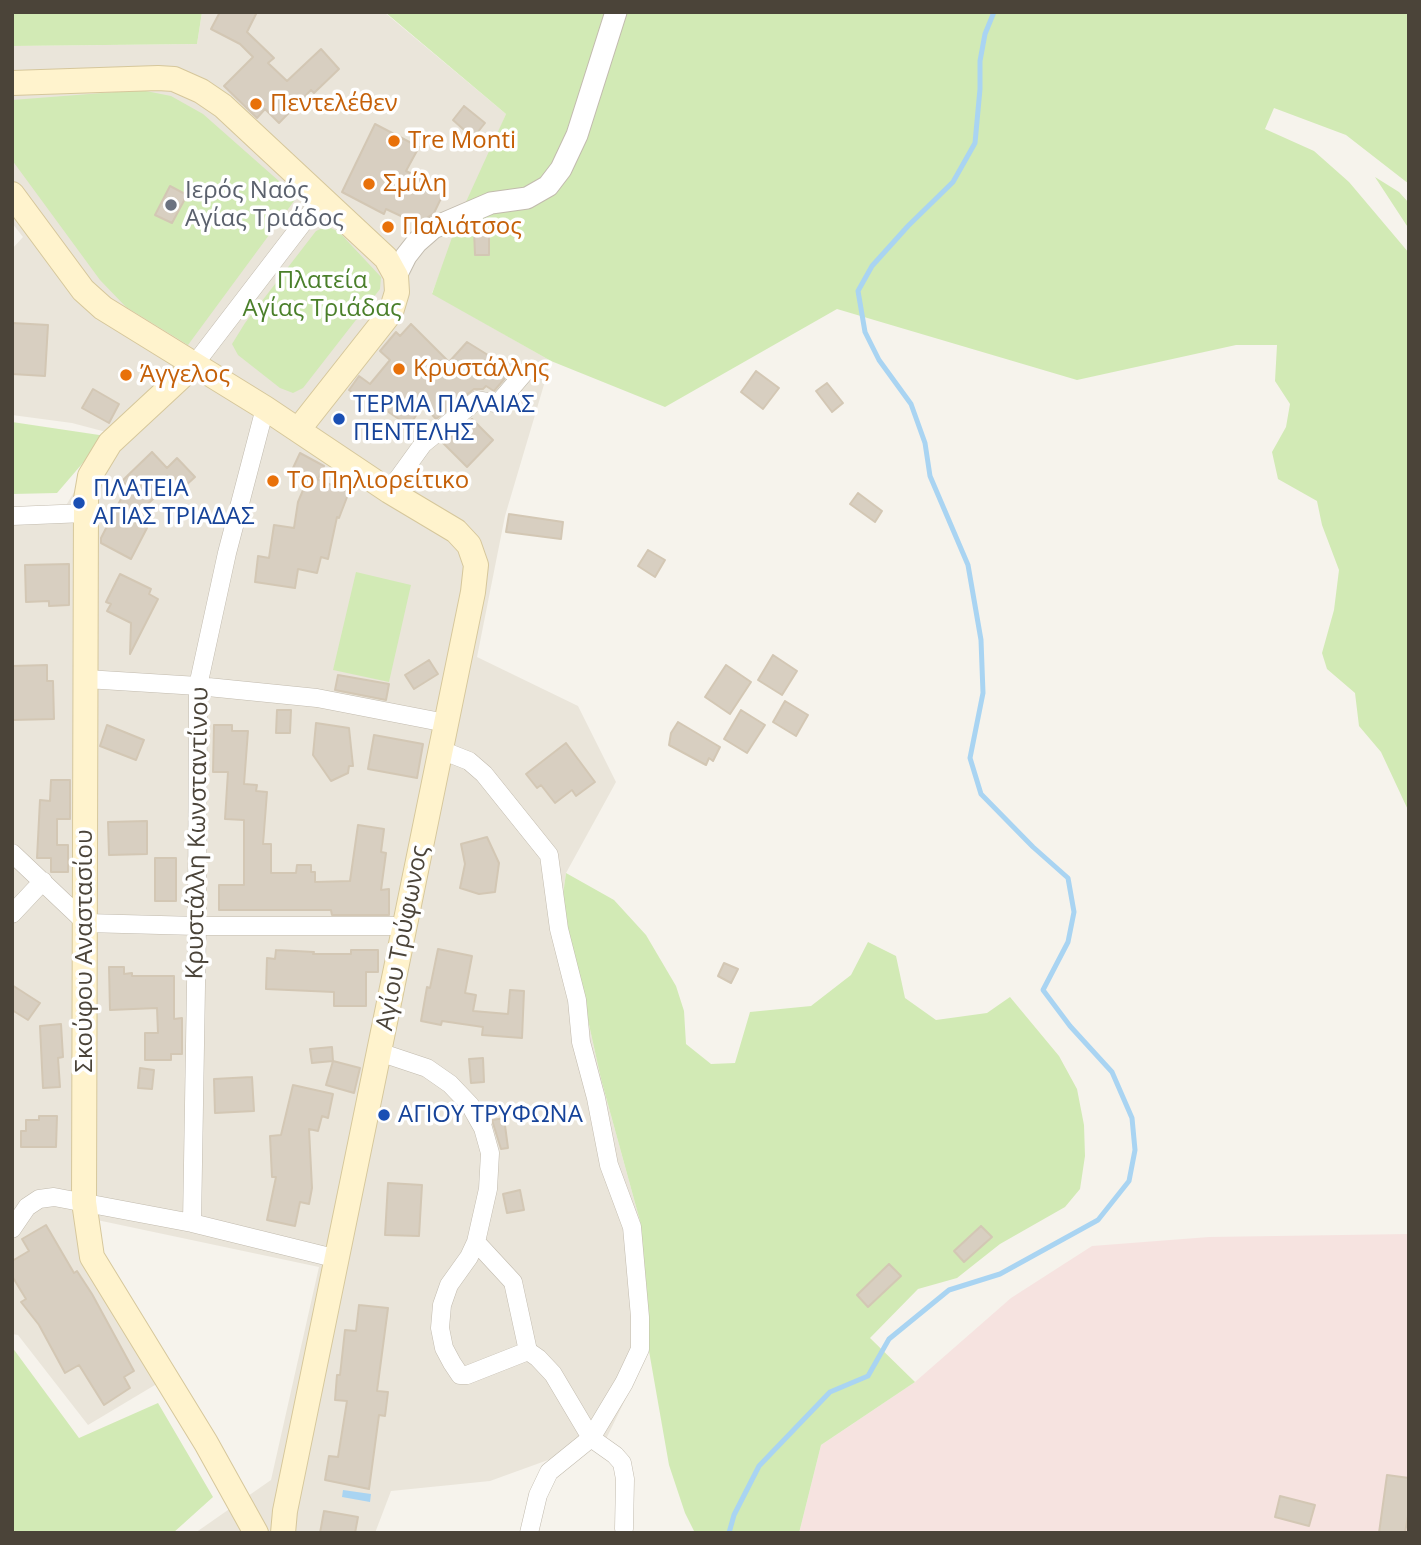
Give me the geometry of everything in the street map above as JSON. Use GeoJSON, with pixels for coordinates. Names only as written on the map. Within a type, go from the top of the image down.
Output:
{"type":"FeatureCollection","features":[{"type":"Feature","properties":{"kind":"main road"},"geometry":{"type":"LineString","coordinates":[[12,83],[158,78],[174,79],[201,91],[223,106],[386,258],[396,276],[397,292],[391,313],[298,430],[103,308],[83,290],[12,194]]}},
{"type":"Feature","properties":{"kind":"main road","name":"Σκούφου Αναστασίου"},"geometry":{"type":"LineString","coordinates":[[194,365],[102,453],[90,476],[85,513],[86,923],[83,1202],[92,1257],[255,1529]]}},
{"type":"Feature","properties":{"kind":"main road","name":"Αγίου Τρύφωνος"},"geometry":{"type":"LineString","coordinates":[[284,1522],[473,592],[476,565],[469,545],[456,531],[389,491],[298,430]]}},
{"type":"Feature","properties":{"kind":"main road"},"geometry":{"type":"LineString","coordinates":[[255,1529],[284,1522]]}},
{"type":"Feature","properties":{"kind":"street"},"geometry":{"type":"LineString","coordinates":[[396,276],[406,256],[433,228],[491,202],[527,198],[548,186],[561,169],[576,135],[616,12]]}},
{"type":"Feature","properties":{"kind":"street"},"geometry":{"type":"LineString","coordinates":[[194,365],[322,198]]}},
{"type":"Feature","properties":{"kind":"street"},"geometry":{"type":"LineString","coordinates":[[389,491],[423,444],[477,400],[494,403],[501,400],[526,372]]}},
{"type":"Feature","properties":{"kind":"street","name":"Κρυστάλλη Κωνσταντίνου"},"geometry":{"type":"LineString","coordinates":[[192,1223],[198,686],[226,553],[265,408]]}},
{"type":"Feature","properties":{"kind":"street"},"geometry":{"type":"LineString","coordinates":[[12,516],[85,513]]}},
{"type":"Feature","properties":{"kind":"street"},"geometry":{"type":"LineString","coordinates":[[86,679],[198,686],[317,698],[446,723]]}},
{"type":"Feature","properties":{"kind":"street"},"geometry":{"type":"LineString","coordinates":[[441,750],[468,761],[484,774],[549,855],[559,929],[575,993],[581,1042],[596,1098],[609,1165],[632,1227],[640,1349],[591,1438],[549,1472],[538,1494],[529,1533]]}},
{"type":"Feature","properties":{"kind":"street"},"geometry":{"type":"LineString","coordinates":[[12,853],[86,923],[405,926]]}},
{"type":"Feature","properties":{"kind":"street"},"geometry":{"type":"LineString","coordinates":[[12,914],[43,881]]}},
{"type":"Feature","properties":{"kind":"street"},"geometry":{"type":"LineString","coordinates":[[379,1052],[427,1068],[450,1084],[470,1105],[491,1153],[485,1209],[476,1242],[449,1284],[442,1305],[440,1328],[444,1348],[460,1375],[467,1375],[528,1351]]}},
{"type":"Feature","properties":{"kind":"street"},"geometry":{"type":"LineString","coordinates":[[12,1229],[27,1207],[39,1199],[54,1197],[192,1223],[338,1259]]}},
{"type":"Feature","properties":{"kind":"street"},"geometry":{"type":"LineString","coordinates":[[476,1242],[513,1282],[528,1351],[553,1374],[591,1438],[622,1463],[625,1479],[624,1529]]}},
{"type":"Feature","properties":{"kind":"shaded area"},"geometry":{"type":"Polygon","coordinates":[[[202,12],[384,12],[506,114],[432,293],[551,361],[505,516],[477,657],[578,706],[616,782],[566,873],[562,902],[601,1079],[640,1221],[649,1351],[606,1439],[490,1481],[391,1491],[375,1533],[195,1533],[271,1480],[319,1267],[97,1220],[100,1249],[175,1373],[88,1425],[18,1335],[12,1334],[12,507],[65,507],[110,433],[72,423],[12,415],[12,249],[23,237],[12,223],[12,46],[197,44],[202,12]]]}},
{"type":"Feature","properties":{"kind":"shaded area"},"geometry":{"type":"Polygon","coordinates":[[[1409,1234],[1409,1533],[799,1533],[821,1445],[915,1382],[1011,1298],[1092,1246],[1209,1237],[1409,1234]]]}},
{"type":"Feature","properties":{"kind":"green space"},"geometry":{"type":"Polygon","coordinates":[[[12,12],[202,12],[197,44],[12,46],[12,12]]]}},
{"type":"Feature","properties":{"kind":"green space"},"geometry":{"type":"Polygon","coordinates":[[[385,12],[1409,12],[1409,184],[1346,135],[1274,108],[1265,129],[1314,151],[1349,182],[1409,253],[1409,812],[1381,752],[1359,726],[1355,693],[1327,669],[1322,653],[1334,610],[1339,570],[1322,525],[1317,501],[1278,479],[1272,452],[1286,427],[1290,404],[1275,381],[1277,345],[1236,345],[1077,380],[837,309],[665,407],[551,361],[432,294],[460,215],[506,114],[385,12]]]}},
{"type":"Feature","properties":{"kind":"green space"},"geometry":{"type":"Polygon","coordinates":[[[141,90],[171,96],[203,114],[297,197],[188,345],[126,307],[100,280],[12,160],[12,100],[141,90]]]}},
{"type":"Feature","properties":{"kind":"green space"},"geometry":{"type":"Polygon","coordinates":[[[1375,177],[1399,192],[1409,203],[1409,229],[1375,177]]]}},
{"type":"Feature","properties":{"kind":"green space","name":"Πλατεία Αγίας Τριάδας"},"geometry":{"type":"Polygon","coordinates":[[[327,226],[339,232],[381,277],[380,289],[303,388],[293,393],[280,388],[238,355],[232,344],[316,231],[327,226]]]}},
{"type":"Feature","properties":{"kind":"green space"},"geometry":{"type":"Polygon","coordinates":[[[12,422],[106,436],[57,493],[12,494],[12,422]]]}},
{"type":"Feature","properties":{"kind":"green space"},"geometry":{"type":"Polygon","coordinates":[[[356,572],[411,585],[389,682],[333,670],[356,572]]]}},
{"type":"Feature","properties":{"kind":"green space"},"geometry":{"type":"Polygon","coordinates":[[[566,873],[614,900],[646,935],[676,986],[684,1011],[686,1044],[711,1064],[735,1063],[750,1012],[811,1006],[851,975],[868,942],[896,956],[905,998],[936,1020],[987,1013],[1010,997],[1059,1056],[1077,1089],[1084,1125],[1085,1156],[1080,1189],[1065,1207],[1000,1244],[957,1278],[918,1289],[870,1338],[915,1382],[821,1445],[799,1533],[695,1533],[685,1513],[669,1465],[649,1351],[640,1221],[601,1079],[562,902],[566,873]]]}},
{"type":"Feature","properties":{"kind":"green space"},"geometry":{"type":"Polygon","coordinates":[[[12,1347],[79,1438],[158,1403],[213,1497],[173,1533],[12,1533],[12,1347]]]}},
{"type":"Feature","properties":{"kind":"water"},"geometry":{"type":"Polygon","coordinates":[[[343,1490],[371,1494],[370,1502],[342,1497],[343,1490]]]}},
{"type":"Feature","properties":{"kind":"building"},"geometry":{"type":"Polygon","coordinates":[[[220,12],[257,12],[247,32],[274,58],[268,63],[287,81],[321,49],[339,69],[314,93],[311,90],[279,123],[265,109],[257,118],[224,86],[253,57],[240,44],[211,29],[220,12]]]}},
{"type":"Feature","properties":{"kind":"building"},"geometry":{"type":"Polygon","coordinates":[[[464,106],[485,123],[473,138],[453,120],[464,106]]]}},
{"type":"Feature","properties":{"kind":"building"},"geometry":{"type":"Polygon","coordinates":[[[375,124],[419,147],[406,171],[445,190],[434,213],[418,224],[386,209],[384,214],[342,192],[375,124]]]}},
{"type":"Feature","properties":{"kind":"building","name":"Ιερός Ναός Αγίας Τριάδος"},"geometry":{"type":"Polygon","coordinates":[[[170,186],[187,195],[172,223],[155,215],[170,186]]]}},
{"type":"Feature","properties":{"kind":"building"},"geometry":{"type":"Polygon","coordinates":[[[474,230],[489,230],[489,255],[475,255],[474,230]]]}},
{"type":"Feature","properties":{"kind":"building"},"geometry":{"type":"Polygon","coordinates":[[[12,323],[48,325],[45,376],[12,374],[12,323]]]}},
{"type":"Feature","properties":{"kind":"building"},"geometry":{"type":"Polygon","coordinates":[[[411,324],[449,362],[467,342],[512,370],[494,391],[486,386],[483,389],[474,389],[436,419],[423,405],[409,426],[365,396],[362,399],[349,390],[359,376],[370,384],[390,360],[380,351],[396,332],[400,336],[411,324]]]}},
{"type":"Feature","properties":{"kind":"building"},"geometry":{"type":"Polygon","coordinates":[[[756,371],[779,388],[763,409],[741,392],[756,371]]]}},
{"type":"Feature","properties":{"kind":"building"},"geometry":{"type":"Polygon","coordinates":[[[827,383],[843,403],[832,412],[816,391],[827,383]]]}},
{"type":"Feature","properties":{"kind":"building"},"geometry":{"type":"Polygon","coordinates":[[[93,389],[119,404],[109,423],[82,408],[93,389]]]}},
{"type":"Feature","properties":{"kind":"building"},"geometry":{"type":"Polygon","coordinates":[[[472,419],[493,440],[467,467],[443,443],[472,419]]]}},
{"type":"Feature","properties":{"kind":"building"},"geometry":{"type":"Polygon","coordinates":[[[152,452],[167,468],[177,458],[195,477],[184,487],[175,478],[131,520],[147,528],[131,559],[101,543],[101,538],[121,499],[131,490],[122,481],[152,452]]]}},
{"type":"Feature","properties":{"kind":"building"},"geometry":{"type":"Polygon","coordinates":[[[300,453],[324,466],[318,479],[293,468],[300,453]]]}},
{"type":"Feature","properties":{"kind":"building"},"geometry":{"type":"Polygon","coordinates":[[[309,476],[349,492],[339,518],[337,517],[328,559],[321,557],[317,573],[298,569],[295,588],[255,582],[258,556],[269,558],[274,525],[294,528],[298,502],[309,476]]]}},
{"type":"Feature","properties":{"kind":"building"},"geometry":{"type":"Polygon","coordinates":[[[858,493],[882,511],[875,522],[850,504],[858,493]]]}},
{"type":"Feature","properties":{"kind":"building"},"geometry":{"type":"Polygon","coordinates":[[[509,514],[563,522],[561,539],[506,532],[509,514]]]}},
{"type":"Feature","properties":{"kind":"building"},"geometry":{"type":"Polygon","coordinates":[[[648,550],[665,560],[655,577],[638,566],[648,550]]]}},
{"type":"Feature","properties":{"kind":"building"},"geometry":{"type":"Polygon","coordinates":[[[69,564],[69,605],[49,606],[49,601],[26,602],[25,565],[69,564]]]}},
{"type":"Feature","properties":{"kind":"building"},"geometry":{"type":"Polygon","coordinates":[[[120,574],[151,589],[149,594],[158,599],[130,654],[131,623],[107,611],[111,604],[106,602],[120,574]]]}},
{"type":"Feature","properties":{"kind":"building"},"geometry":{"type":"Polygon","coordinates":[[[773,655],[797,671],[782,695],[758,680],[773,655]]]}},
{"type":"Feature","properties":{"kind":"building"},"geometry":{"type":"Polygon","coordinates":[[[429,660],[438,674],[414,689],[405,675],[429,660]]]}},
{"type":"Feature","properties":{"kind":"building"},"geometry":{"type":"Polygon","coordinates":[[[47,665],[47,681],[53,681],[54,719],[12,720],[12,666],[47,665]]]}},
{"type":"Feature","properties":{"kind":"building"},"geometry":{"type":"Polygon","coordinates":[[[726,665],[751,682],[730,714],[705,697],[726,665]]]}},
{"type":"Feature","properties":{"kind":"building"},"geometry":{"type":"Polygon","coordinates":[[[338,675],[389,684],[386,700],[335,690],[338,675]]]}},
{"type":"Feature","properties":{"kind":"building"},"geometry":{"type":"Polygon","coordinates":[[[785,701],[808,715],[796,736],[773,722],[785,701]]]}},
{"type":"Feature","properties":{"kind":"building"},"geometry":{"type":"Polygon","coordinates":[[[277,710],[291,710],[290,733],[276,733],[277,710]]]}},
{"type":"Feature","properties":{"kind":"building"},"geometry":{"type":"Polygon","coordinates":[[[741,710],[765,725],[747,753],[724,739],[741,710]]]}},
{"type":"Feature","properties":{"kind":"building"},"geometry":{"type":"Polygon","coordinates":[[[678,722],[720,747],[713,761],[709,758],[706,765],[669,745],[671,733],[678,722]]]}},
{"type":"Feature","properties":{"kind":"building"},"geometry":{"type":"Polygon","coordinates":[[[316,723],[349,728],[353,766],[349,766],[348,773],[331,781],[313,755],[316,723]]]}},
{"type":"Feature","properties":{"kind":"building"},"geometry":{"type":"Polygon","coordinates":[[[107,725],[144,740],[136,760],[100,746],[107,725]]]}},
{"type":"Feature","properties":{"kind":"building"},"geometry":{"type":"Polygon","coordinates":[[[214,725],[232,725],[232,731],[248,731],[244,784],[257,785],[256,791],[267,792],[263,844],[271,844],[271,873],[296,873],[297,865],[311,865],[311,872],[315,872],[315,882],[350,881],[358,825],[384,829],[381,852],[386,853],[381,890],[389,889],[389,915],[332,915],[331,910],[219,910],[219,885],[244,885],[244,820],[225,819],[228,772],[213,772],[214,725]]]}},
{"type":"Feature","properties":{"kind":"building"},"geometry":{"type":"Polygon","coordinates":[[[374,735],[423,744],[417,778],[368,769],[374,735]]]}},
{"type":"Feature","properties":{"kind":"building"},"geometry":{"type":"Polygon","coordinates":[[[566,743],[595,782],[576,796],[572,790],[555,803],[541,785],[537,788],[526,774],[566,743]]]}},
{"type":"Feature","properties":{"kind":"building"},"geometry":{"type":"Polygon","coordinates":[[[51,780],[70,780],[70,819],[57,819],[57,845],[68,845],[68,872],[51,872],[51,858],[37,858],[40,800],[50,801],[51,780]]]}},
{"type":"Feature","properties":{"kind":"building"},"geometry":{"type":"Polygon","coordinates":[[[147,821],[147,854],[109,855],[108,822],[147,821]]]}},
{"type":"Feature","properties":{"kind":"building"},"geometry":{"type":"Polygon","coordinates":[[[487,837],[499,863],[495,892],[479,894],[460,888],[465,864],[461,844],[487,837]]]}},
{"type":"Feature","properties":{"kind":"building"},"geometry":{"type":"Polygon","coordinates":[[[155,858],[176,858],[176,901],[155,901],[155,858]]]}},
{"type":"Feature","properties":{"kind":"building"},"geometry":{"type":"Polygon","coordinates":[[[438,949],[472,956],[465,993],[476,995],[473,1011],[508,1014],[510,990],[524,991],[522,1038],[482,1035],[483,1027],[421,1021],[438,949]]]}},
{"type":"Feature","properties":{"kind":"building"},"geometry":{"type":"Polygon","coordinates":[[[276,950],[351,954],[351,950],[378,950],[378,972],[366,972],[366,1006],[334,1006],[334,992],[266,989],[267,958],[275,959],[276,950]]]}},
{"type":"Feature","properties":{"kind":"building"},"geometry":{"type":"Polygon","coordinates":[[[724,963],[738,969],[731,983],[718,976],[724,963]]]}},
{"type":"Feature","properties":{"kind":"building"},"geometry":{"type":"Polygon","coordinates":[[[109,967],[124,967],[124,974],[132,973],[132,976],[174,976],[174,1019],[182,1018],[182,1054],[171,1054],[171,1060],[145,1060],[145,1033],[158,1033],[157,1008],[110,1010],[109,967]]]}},
{"type":"Feature","properties":{"kind":"building"},"geometry":{"type":"Polygon","coordinates":[[[12,985],[40,1003],[28,1020],[12,1010],[12,985]]]}},
{"type":"Feature","properties":{"kind":"building"},"geometry":{"type":"Polygon","coordinates":[[[61,1024],[63,1057],[58,1058],[60,1087],[43,1088],[40,1026],[61,1024]]]}},
{"type":"Feature","properties":{"kind":"building"},"geometry":{"type":"Polygon","coordinates":[[[332,1047],[333,1061],[312,1063],[310,1049],[332,1047]]]}},
{"type":"Feature","properties":{"kind":"building"},"geometry":{"type":"Polygon","coordinates":[[[483,1058],[484,1082],[471,1083],[469,1059],[483,1058]]]}},
{"type":"Feature","properties":{"kind":"building"},"geometry":{"type":"Polygon","coordinates":[[[333,1061],[360,1068],[354,1093],[326,1085],[333,1061]]]}},
{"type":"Feature","properties":{"kind":"building"},"geometry":{"type":"Polygon","coordinates":[[[140,1068],[154,1070],[152,1089],[138,1088],[140,1068]]]}},
{"type":"Feature","properties":{"kind":"building"},"geometry":{"type":"Polygon","coordinates":[[[252,1077],[254,1111],[215,1113],[214,1079],[252,1077]]]}},
{"type":"Feature","properties":{"kind":"building"},"geometry":{"type":"Polygon","coordinates":[[[293,1085],[333,1094],[328,1118],[322,1116],[318,1131],[309,1129],[312,1188],[309,1204],[300,1202],[295,1226],[267,1220],[276,1177],[272,1177],[270,1136],[281,1135],[293,1085]]]}},
{"type":"Feature","properties":{"kind":"building"},"geometry":{"type":"Polygon","coordinates":[[[39,1116],[57,1116],[56,1147],[21,1147],[21,1131],[26,1131],[26,1120],[39,1120],[39,1116]]]}},
{"type":"Feature","properties":{"kind":"building"},"geometry":{"type":"Polygon","coordinates":[[[504,1118],[508,1148],[501,1149],[492,1120],[504,1118]]]}},
{"type":"Feature","properties":{"kind":"building"},"geometry":{"type":"Polygon","coordinates":[[[388,1183],[422,1185],[419,1236],[385,1235],[388,1183]]]}},
{"type":"Feature","properties":{"kind":"building"},"geometry":{"type":"Polygon","coordinates":[[[520,1190],[524,1210],[507,1213],[503,1194],[520,1190]]]}},
{"type":"Feature","properties":{"kind":"building"},"geometry":{"type":"Polygon","coordinates":[[[46,1225],[74,1273],[77,1271],[92,1294],[134,1371],[124,1377],[130,1388],[104,1405],[79,1365],[65,1373],[39,1325],[21,1302],[26,1299],[12,1276],[12,1261],[29,1251],[22,1239],[46,1225]]]}},
{"type":"Feature","properties":{"kind":"building"},"geometry":{"type":"Polygon","coordinates":[[[981,1226],[992,1237],[964,1262],[954,1251],[981,1226]]]}},
{"type":"Feature","properties":{"kind":"building"},"geometry":{"type":"Polygon","coordinates":[[[889,1264],[901,1276],[868,1307],[857,1295],[889,1264]]]}},
{"type":"Feature","properties":{"kind":"building"},"geometry":{"type":"Polygon","coordinates":[[[359,1305],[388,1308],[377,1391],[388,1392],[385,1416],[379,1415],[369,1489],[325,1480],[329,1456],[338,1457],[347,1401],[335,1400],[345,1330],[356,1331],[359,1305]]]}},
{"type":"Feature","properties":{"kind":"building"},"geometry":{"type":"Polygon","coordinates":[[[1387,1475],[1409,1478],[1409,1510],[1405,1533],[1379,1533],[1387,1475]]]}},
{"type":"Feature","properties":{"kind":"building"},"geometry":{"type":"Polygon","coordinates":[[[1280,1496],[1315,1505],[1309,1526],[1275,1517],[1280,1496]]]}},
{"type":"Feature","properties":{"kind":"building"},"geometry":{"type":"Polygon","coordinates":[[[324,1511],[358,1517],[355,1533],[320,1533],[324,1511]]]}},
{"type":"Feature","properties":{"kind":"waterway"},"geometry":{"type":"LineString","coordinates":[[729,1533],[734,1515],[759,1466],[830,1392],[868,1376],[889,1339],[949,1290],[1000,1274],[1098,1220],[1129,1181],[1135,1150],[1132,1118],[1112,1072],[1070,1026],[1043,990],[1068,942],[1074,912],[1068,878],[981,794],[970,758],[983,693],[981,640],[968,565],[930,476],[925,443],[911,404],[879,360],[865,332],[858,291],[872,266],[953,182],[975,143],[980,61],[985,34],[994,12]]}},
{"type":"Feature","properties":{"kind":"place","name":"Πεντελέθεν"},"geometry":{"type":"Point","coordinates":[256,104]}},
{"type":"Feature","properties":{"kind":"place","name":"Tre Monti"},"geometry":{"type":"Point","coordinates":[394,141]}},
{"type":"Feature","properties":{"kind":"place","name":"Σμίλη"},"geometry":{"type":"Point","coordinates":[369,184]}},
{"type":"Feature","properties":{"kind":"place","name":"Ιερός Ναός Αγίας Τριάδος"},"geometry":{"type":"Point","coordinates":[171,205]}},
{"type":"Feature","properties":{"kind":"place","name":"Παλιάτσος"},"geometry":{"type":"Point","coordinates":[388,227]}},
{"type":"Feature","properties":{"kind":"place","name":"Κρυστάλλης"},"geometry":{"type":"Point","coordinates":[399,369]}},
{"type":"Feature","properties":{"kind":"place","name":"Άγγελος"},"geometry":{"type":"Point","coordinates":[126,375]}},
{"type":"Feature","properties":{"kind":"place","name":"ΤΕΡΜΑ ΠΑΛΑΙΑΣ ΠΕΝΤΕΛΗΣ"},"geometry":{"type":"Point","coordinates":[339,419]}},
{"type":"Feature","properties":{"kind":"place","name":"Το Πηλιορείτικο"},"geometry":{"type":"Point","coordinates":[273,481]}},
{"type":"Feature","properties":{"kind":"place","name":"ΠΛΑΤΕΙΑ ΑΓΙΑΣ ΤΡΙΑΔΑΣ"},"geometry":{"type":"Point","coordinates":[79,503]}},
{"type":"Feature","properties":{"kind":"place","name":"ΑΓΙΟΥ ΤΡΥΦΩΝΑ"},"geometry":{"type":"Point","coordinates":[384,1115]}}]}
